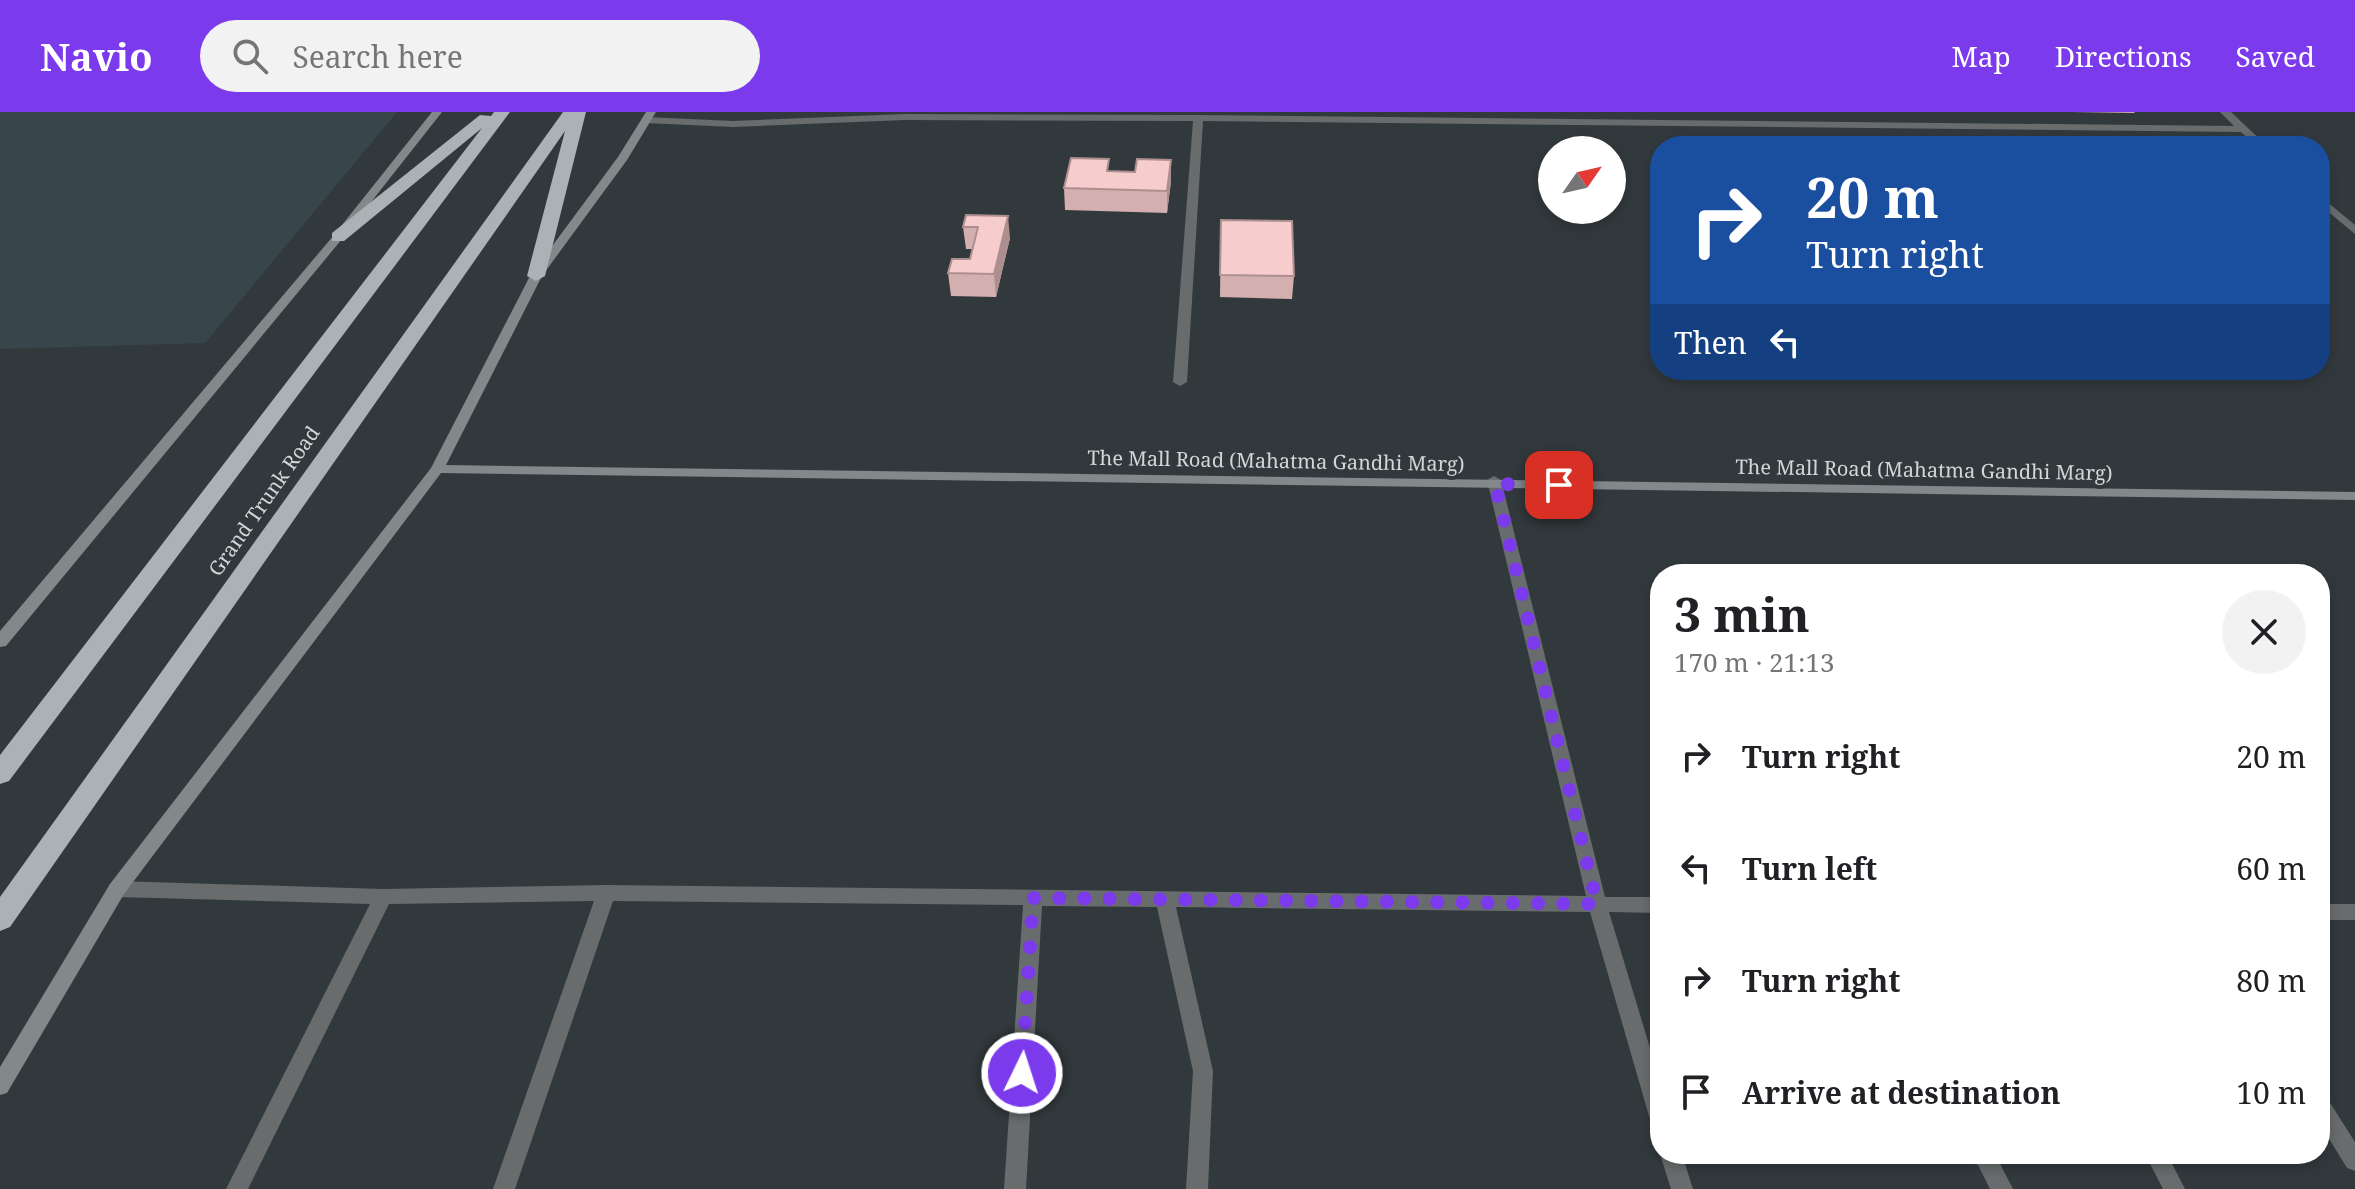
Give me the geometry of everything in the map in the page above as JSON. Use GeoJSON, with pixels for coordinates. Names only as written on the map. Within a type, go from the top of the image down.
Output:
{"type":"FeatureCollection","features":[{"type":"Feature","properties":{"kind":"highway"},"geometry":{"type":"LineString","coordinates":[[338,237],[492,112]]}},
{"type":"Feature","properties":{"kind":"highway"},"geometry":{"type":"LineString","coordinates":[[0,774],[502,112]]}},
{"type":"Feature","properties":{"kind":"highway","name":"Grand Trunk Road"},"geometry":{"type":"LineString","coordinates":[[0,919],[571,112]]}},
{"type":"Feature","properties":{"kind":"highway"},"geometry":{"type":"LineString","coordinates":[[536,276],[578,112]]}},
{"type":"Feature","properties":{"kind":"street"},"geometry":{"type":"LineString","coordinates":[[0,642],[338,237],[437,112]]}},
{"type":"Feature","properties":{"kind":"street"},"geometry":{"type":"LineString","coordinates":[[2225,112],[2251,136]]}},
{"type":"Feature","properties":{"kind":"street"},"geometry":{"type":"LineString","coordinates":[[0,1086],[117,889],[437,469],[536,276],[623,158],[649,116],[733,124],[905,117],[1623,117],[2244,129]]}},
{"type":"Feature","properties":{"kind":"street"},"geometry":{"type":"LineString","coordinates":[[1180,382],[1198,118]]}},
{"type":"Feature","properties":{"kind":"street"},"geometry":{"type":"LineString","coordinates":[[2330,208],[2355,231]]}},
{"type":"Feature","properties":{"kind":"street","name":"The Mall Road (Mahatma Gandhi Marg)"},"geometry":{"type":"LineString","coordinates":[[437,469],[2355,496]]}},
{"type":"Feature","properties":{"kind":"street"},"geometry":{"type":"LineString","coordinates":[[1495,482],[1597,904],[1650,1082]]}},
{"type":"Feature","properties":{"kind":"street"},"geometry":{"type":"LineString","coordinates":[[117,889],[383,897],[606,893],[1650,905]]}},
{"type":"Feature","properties":{"kind":"street"},"geometry":{"type":"LineString","coordinates":[[504,1189],[606,893]]}},
{"type":"Feature","properties":{"kind":"street"},"geometry":{"type":"LineString","coordinates":[[237,1189],[383,897]]}},
{"type":"Feature","properties":{"kind":"street"},"geometry":{"type":"LineString","coordinates":[[1015,1189],[1033,898]]}},
{"type":"Feature","properties":{"kind":"street"},"geometry":{"type":"LineString","coordinates":[[1165,900],[1203,1071],[1197,1189]]}},
{"type":"Feature","properties":{"kind":"street"},"geometry":{"type":"LineString","coordinates":[[2330,912],[2355,912]]}},
{"type":"Feature","properties":{"kind":"street"},"geometry":{"type":"LineString","coordinates":[[2330,1117],[2349,1140],[2355,1161]]}},
{"type":"Feature","properties":{"kind":"street"},"geometry":{"type":"LineString","coordinates":[[1674,1164],[1682,1189]]}},
{"type":"Feature","properties":{"kind":"street"},"geometry":{"type":"LineString","coordinates":[[1989,1164],[2002,1189]]}},
{"type":"Feature","properties":{"kind":"street"},"geometry":{"type":"LineString","coordinates":[[2161,1164],[2174,1189]]}},
{"type":"Feature","properties":{"kind":"shaded area"},"geometry":{"type":"Polygon","coordinates":[[[0,112],[397,112],[205,343],[0,349],[0,112]]]}},
{"type":"Feature","properties":{"kind":"building"},"geometry":{"type":"Polygon","coordinates":[[[1071,158],[1109,159],[1107,171],[1135,172],[1137,159],[1171,160],[1167,191],[1064,188],[1071,158]]]}},
{"type":"Feature","properties":{"kind":"building"},"geometry":{"type":"Polygon","coordinates":[[[966,215],[1008,216],[994,274],[948,273],[952,259],[970,259],[978,227],[963,227],[966,215]]]}},
{"type":"Feature","properties":{"kind":"building"},"geometry":{"type":"Polygon","coordinates":[[[1221,220],[1292,221],[1294,276],[1220,275],[1221,220]]]}},
{"type":"Feature","properties":{"kind":"route"},"geometry":{"type":"LineString","coordinates":[[1022,1073],[1033,898],[1597,904],[1495,484],[1559,485]]}}]}
